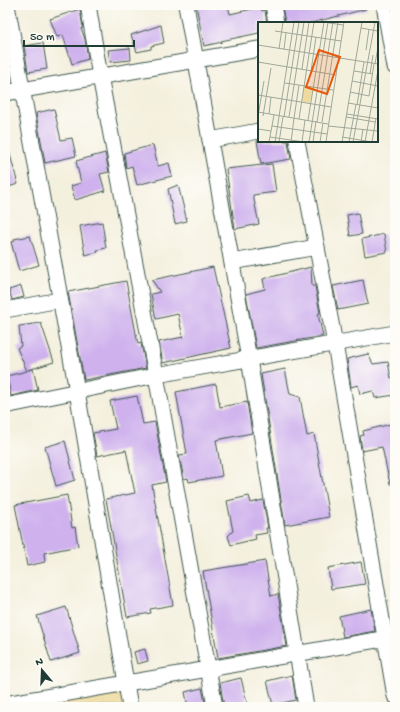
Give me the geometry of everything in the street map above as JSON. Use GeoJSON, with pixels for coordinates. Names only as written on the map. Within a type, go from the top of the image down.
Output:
{"type":"FeatureCollection","features":[{"type":"Feature","properties":{"kind":"street"},"geometry":{"type":"LineString","coordinates":[[7,5],[77,391],[130,707]]}},
{"type":"Feature","properties":{"kind":"street"},"geometry":{"type":"LineString","coordinates":[[88,5],[215,707]]}},
{"type":"Feature","properties":{"kind":"street"},"geometry":{"type":"LineString","coordinates":[[186,5],[250,359],[306,707]]}},
{"type":"Feature","properties":{"kind":"street"},"geometry":{"type":"LineString","coordinates":[[273,5],[276,22]]}},
{"type":"Feature","properties":{"kind":"street"},"geometry":{"type":"LineString","coordinates":[[384,5],[386,26],[395,67]]}},
{"type":"Feature","properties":{"kind":"street"},"geometry":{"type":"LineString","coordinates":[[5,93],[258,49]]}},
{"type":"Feature","properties":{"kind":"street"},"geometry":{"type":"LineString","coordinates":[[210,140],[258,131]]}},
{"type":"Feature","properties":{"kind":"street"},"geometry":{"type":"LineString","coordinates":[[297,142],[390,638],[395,696]]}},
{"type":"Feature","properties":{"kind":"street"},"geometry":{"type":"LineString","coordinates":[[232,262],[317,247]]}},
{"type":"Feature","properties":{"kind":"street"},"geometry":{"type":"LineString","coordinates":[[5,310],[60,300]]}},
{"type":"Feature","properties":{"kind":"street"},"geometry":{"type":"LineString","coordinates":[[5,406],[156,375],[395,334]]}},
{"type":"Feature","properties":{"kind":"street"},"geometry":{"type":"LineString","coordinates":[[5,704],[125,682],[390,638]]}},
{"type":"Feature","properties":{"kind":"sand"},"geometry":{"type":"Polygon","coordinates":[[[121,685],[125,707],[5,707],[121,685]]]}},
{"type":"Feature","properties":{"kind":"building"},"geometry":{"type":"Polygon","coordinates":[[[196,5],[228,5],[230,14],[261,7],[262,11],[265,10],[267,22],[258,22],[258,33],[204,46],[196,5]]]}},
{"type":"Feature","properties":{"kind":"building"},"geometry":{"type":"Polygon","coordinates":[[[366,5],[366,9],[315,22],[285,22],[282,6],[366,5]]]}},
{"type":"Feature","properties":{"kind":"building"},"geometry":{"type":"Polygon","coordinates":[[[80,9],[83,28],[81,28],[85,39],[88,59],[72,64],[63,35],[57,37],[50,19],[80,9]]]}},
{"type":"Feature","properties":{"kind":"building"},"geometry":{"type":"Polygon","coordinates":[[[161,25],[164,43],[151,46],[151,49],[137,52],[131,35],[161,25]]]}},
{"type":"Feature","properties":{"kind":"building"},"geometry":{"type":"Polygon","coordinates":[[[43,43],[47,69],[28,72],[24,46],[43,43]]]}},
{"type":"Feature","properties":{"kind":"building"},"geometry":{"type":"Polygon","coordinates":[[[130,48],[131,60],[110,62],[108,50],[130,48]]]}},
{"type":"Feature","properties":{"kind":"building"},"geometry":{"type":"Polygon","coordinates":[[[54,109],[61,140],[72,138],[76,156],[45,163],[36,113],[54,109]]]}},
{"type":"Feature","properties":{"kind":"building"},"geometry":{"type":"Polygon","coordinates":[[[257,141],[288,142],[291,159],[261,164],[257,141]]]}},
{"type":"Feature","properties":{"kind":"building"},"geometry":{"type":"Polygon","coordinates":[[[153,145],[158,166],[169,163],[172,176],[137,185],[132,166],[126,168],[124,153],[153,145]]]}},
{"type":"Feature","properties":{"kind":"building"},"geometry":{"type":"Polygon","coordinates":[[[5,151],[9,151],[18,184],[5,188],[5,151]]]}},
{"type":"Feature","properties":{"kind":"building"},"geometry":{"type":"Polygon","coordinates":[[[105,153],[109,172],[100,174],[105,191],[75,200],[71,186],[81,183],[76,161],[105,153]]]}},
{"type":"Feature","properties":{"kind":"building"},"geometry":{"type":"Polygon","coordinates":[[[272,164],[276,192],[253,195],[259,224],[235,229],[226,169],[272,164]]]}},
{"type":"Feature","properties":{"kind":"building"},"geometry":{"type":"Polygon","coordinates":[[[178,185],[187,221],[175,224],[168,189],[178,185]]]}},
{"type":"Feature","properties":{"kind":"building"},"geometry":{"type":"Polygon","coordinates":[[[358,213],[362,234],[350,236],[347,215],[358,213]]]}},
{"type":"Feature","properties":{"kind":"building"},"geometry":{"type":"Polygon","coordinates":[[[102,222],[106,248],[97,250],[98,252],[85,255],[80,226],[102,222]]]}},
{"type":"Feature","properties":{"kind":"building"},"geometry":{"type":"Polygon","coordinates":[[[384,234],[387,252],[365,256],[362,239],[384,234]]]}},
{"type":"Feature","properties":{"kind":"building"},"geometry":{"type":"Polygon","coordinates":[[[30,236],[39,265],[19,271],[11,242],[15,241],[14,239],[30,236]]]}},
{"type":"Feature","properties":{"kind":"building"},"geometry":{"type":"Polygon","coordinates":[[[213,267],[231,348],[163,363],[159,342],[183,337],[178,314],[156,319],[151,294],[160,292],[152,280],[213,267]]]}},
{"type":"Feature","properties":{"kind":"building"},"geometry":{"type":"Polygon","coordinates":[[[311,267],[312,286],[315,286],[320,313],[318,314],[323,336],[256,348],[246,294],[265,289],[263,279],[311,267]]]}},
{"type":"Feature","properties":{"kind":"building"},"geometry":{"type":"Polygon","coordinates":[[[363,280],[368,304],[338,310],[333,286],[363,280]]]}},
{"type":"Feature","properties":{"kind":"building"},"geometry":{"type":"Polygon","coordinates":[[[126,281],[138,344],[141,343],[146,368],[84,380],[68,292],[126,281]]]}},
{"type":"Feature","properties":{"kind":"building"},"geometry":{"type":"Polygon","coordinates":[[[21,286],[24,297],[12,300],[9,290],[21,286]]]}},
{"type":"Feature","properties":{"kind":"building"},"geometry":{"type":"Polygon","coordinates":[[[41,323],[54,362],[28,370],[33,369],[38,390],[11,396],[7,376],[27,371],[17,348],[21,346],[19,326],[41,323]]]}},
{"type":"Feature","properties":{"kind":"building"},"geometry":{"type":"Polygon","coordinates":[[[368,354],[373,364],[388,362],[391,378],[395,377],[395,395],[375,398],[373,391],[360,394],[358,385],[351,387],[347,359],[368,354]]]}},
{"type":"Feature","properties":{"kind":"building"},"geometry":{"type":"Polygon","coordinates":[[[285,369],[290,394],[300,397],[307,436],[314,434],[329,517],[285,525],[261,374],[285,369]]]}},
{"type":"Feature","properties":{"kind":"building"},"geometry":{"type":"Polygon","coordinates":[[[216,384],[220,407],[247,402],[252,433],[216,440],[222,476],[189,482],[188,478],[184,479],[179,455],[187,454],[176,392],[216,384]]]}},
{"type":"Feature","properties":{"kind":"building"},"geometry":{"type":"Polygon","coordinates":[[[137,396],[143,424],[155,422],[166,482],[152,485],[173,605],[150,609],[151,613],[127,617],[106,499],[135,493],[126,450],[97,456],[93,433],[116,429],[110,401],[137,396]]]}},
{"type":"Feature","properties":{"kind":"building"},"geometry":{"type":"Polygon","coordinates":[[[395,423],[395,483],[390,484],[382,447],[362,451],[360,436],[364,435],[363,431],[395,423]]]}},
{"type":"Feature","properties":{"kind":"building"},"geometry":{"type":"Polygon","coordinates":[[[65,441],[75,480],[56,486],[45,447],[65,441]]]}},
{"type":"Feature","properties":{"kind":"building"},"geometry":{"type":"Polygon","coordinates":[[[67,495],[72,528],[75,527],[78,546],[44,553],[45,562],[27,566],[15,505],[67,495]]]}},
{"type":"Feature","properties":{"kind":"building"},"geometry":{"type":"Polygon","coordinates":[[[249,496],[251,503],[263,500],[268,528],[266,528],[267,533],[255,535],[256,539],[231,545],[228,536],[233,531],[227,501],[249,496]]]}},
{"type":"Feature","properties":{"kind":"building"},"geometry":{"type":"Polygon","coordinates":[[[265,561],[271,596],[278,594],[287,646],[218,658],[203,571],[265,561]]]}},
{"type":"Feature","properties":{"kind":"building"},"geometry":{"type":"Polygon","coordinates":[[[361,562],[365,584],[331,589],[328,568],[361,562]]]}},
{"type":"Feature","properties":{"kind":"building"},"geometry":{"type":"Polygon","coordinates":[[[66,607],[80,653],[51,662],[37,616],[66,607]]]}},
{"type":"Feature","properties":{"kind":"building"},"geometry":{"type":"Polygon","coordinates":[[[371,609],[375,631],[343,637],[339,616],[371,609]]]}},
{"type":"Feature","properties":{"kind":"building"},"geometry":{"type":"Polygon","coordinates":[[[145,649],[148,661],[137,664],[134,652],[145,649]]]}},
{"type":"Feature","properties":{"kind":"building"},"geometry":{"type":"Polygon","coordinates":[[[292,675],[296,700],[273,705],[267,681],[292,675]]]}},
{"type":"Feature","properties":{"kind":"building"},"geometry":{"type":"Polygon","coordinates":[[[241,678],[248,707],[224,707],[220,683],[241,678]]]}},
{"type":"Feature","properties":{"kind":"building"},"geometry":{"type":"Polygon","coordinates":[[[202,688],[206,707],[188,707],[185,692],[202,688]]]}}]}
